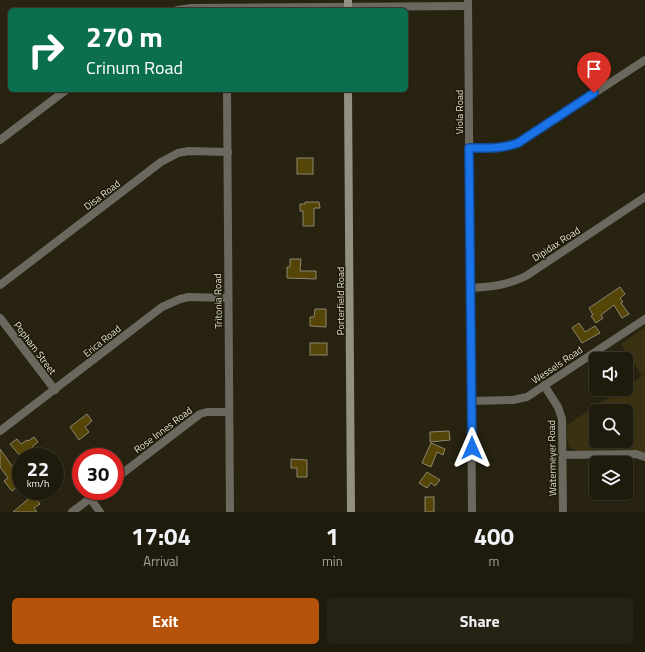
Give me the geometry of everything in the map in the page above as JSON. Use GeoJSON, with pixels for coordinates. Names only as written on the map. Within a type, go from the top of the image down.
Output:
{"type":"FeatureCollection","features":[{"type":"Feature","properties":{"kind":"street"},"geometry":{"type":"LineString","coordinates":[[191,8],[227,6],[468,3]]}},
{"type":"Feature","properties":{"kind":"street","name":"Viola Road"},"geometry":{"type":"LineString","coordinates":[[468,3],[472,512]]}},
{"type":"Feature","properties":{"kind":"street"},"geometry":{"type":"LineString","coordinates":[[469,148],[508,147],[518,143],[645,60]]}},
{"type":"Feature","properties":{"kind":"street"},"geometry":{"type":"LineString","coordinates":[[0,140],[63,92]]}},
{"type":"Feature","properties":{"kind":"street","name":"Tritonia Road"},"geometry":{"type":"LineString","coordinates":[[227,92],[230,512]]}},
{"type":"Feature","properties":{"kind":"street","name":"Porterfield Road"},"geometry":{"type":"LineString","coordinates":[[348,92],[351,512]]}},
{"type":"Feature","properties":{"kind":"street","name":"Disa Road"},"geometry":{"type":"LineString","coordinates":[[0,285],[161,162],[178,153],[189,151],[228,152]]}},
{"type":"Feature","properties":{"kind":"street","name":"Dipidax Road"},"geometry":{"type":"LineString","coordinates":[[470,288],[495,287],[516,281],[526,276],[645,197]]}},
{"type":"Feature","properties":{"kind":"street","name":"Erica Road"},"geometry":{"type":"LineString","coordinates":[[0,431],[168,304],[189,297],[228,298]]}},
{"type":"Feature","properties":{"kind":"street","name":"Popham Street"},"geometry":{"type":"LineString","coordinates":[[0,318],[55,390]]}},
{"type":"Feature","properties":{"kind":"street","name":"Wessels Road"},"geometry":{"type":"LineString","coordinates":[[471,401],[507,401],[527,397],[645,319]]}},
{"type":"Feature","properties":{"kind":"street","name":"Watermeyer Road"},"geometry":{"type":"LineString","coordinates":[[544,386],[562,415],[563,512]]}},
{"type":"Feature","properties":{"kind":"street","name":"Rose Innes Road"},"geometry":{"type":"LineString","coordinates":[[124,472],[200,414],[207,412],[229,412]]}},
{"type":"Feature","properties":{"kind":"street"},"geometry":{"type":"LineString","coordinates":[[562,455],[636,454],[645,457]]}},
{"type":"Feature","properties":{"kind":"street"},"geometry":{"type":"LineString","coordinates":[[72,512],[87,500]]}},
{"type":"Feature","properties":{"kind":"street"},"geometry":{"type":"LineString","coordinates":[[91,500],[100,512]]}},
{"type":"Feature","properties":{"kind":"shaded area"},"geometry":{"type":"Polygon","coordinates":[[[645,327],[645,453],[637,450],[578,451],[570,447],[567,441],[567,425],[589,411],[589,448],[633,448],[633,404],[599,404],[611,396],[633,396],[633,382],[642,376],[633,362],[633,352],[626,352],[621,344],[645,327]]]}},
{"type":"Feature","properties":{"kind":"building"},"geometry":{"type":"Polygon","coordinates":[[[297,158],[313,158],[313,174],[297,174],[297,158]]]}},
{"type":"Feature","properties":{"kind":"building"},"geometry":{"type":"Polygon","coordinates":[[[305,202],[319,202],[320,208],[314,208],[314,226],[303,226],[303,211],[300,211],[300,204],[305,204],[305,202]]]}},
{"type":"Feature","properties":{"kind":"building"},"geometry":{"type":"Polygon","coordinates":[[[290,259],[301,259],[300,271],[316,271],[316,279],[287,278],[287,267],[290,267],[290,259]]]}},
{"type":"Feature","properties":{"kind":"building"},"geometry":{"type":"Polygon","coordinates":[[[620,287],[625,294],[620,298],[623,302],[621,303],[629,314],[622,318],[614,305],[601,315],[603,318],[596,323],[591,316],[593,315],[589,308],[620,287]]]}},
{"type":"Feature","properties":{"kind":"building"},"geometry":{"type":"Polygon","coordinates":[[[315,309],[326,309],[326,327],[310,326],[310,317],[314,317],[315,309]]]}},
{"type":"Feature","properties":{"kind":"building"},"geometry":{"type":"Polygon","coordinates":[[[579,323],[585,332],[595,326],[600,333],[582,343],[572,328],[579,323]]]}},
{"type":"Feature","properties":{"kind":"building"},"geometry":{"type":"Polygon","coordinates":[[[310,343],[327,343],[327,355],[310,355],[310,343]]]}},
{"type":"Feature","properties":{"kind":"building"},"geometry":{"type":"Polygon","coordinates":[[[87,414],[92,421],[85,427],[89,432],[79,440],[70,427],[87,414]]]}},
{"type":"Feature","properties":{"kind":"building"},"geometry":{"type":"Polygon","coordinates":[[[449,431],[450,440],[430,442],[430,432],[449,431]]]}},
{"type":"Feature","properties":{"kind":"building"},"geometry":{"type":"Polygon","coordinates":[[[34,437],[38,442],[33,448],[13,448],[10,444],[17,439],[21,444],[27,440],[28,441],[34,437]]]}},
{"type":"Feature","properties":{"kind":"building"},"geometry":{"type":"Polygon","coordinates":[[[431,443],[445,449],[443,455],[437,452],[431,467],[422,463],[431,443]]]}},
{"type":"Feature","properties":{"kind":"building"},"geometry":{"type":"Polygon","coordinates":[[[0,449],[12,466],[12,491],[4,481],[8,478],[0,467],[0,449]]]}},
{"type":"Feature","properties":{"kind":"building"},"geometry":{"type":"Polygon","coordinates":[[[291,459],[307,460],[307,477],[297,477],[297,468],[291,468],[291,459]]]}},
{"type":"Feature","properties":{"kind":"building"},"geometry":{"type":"Polygon","coordinates":[[[427,472],[440,480],[435,486],[431,483],[427,488],[419,483],[427,472]]]}},
{"type":"Feature","properties":{"kind":"building"},"geometry":{"type":"Polygon","coordinates":[[[425,497],[434,497],[434,512],[425,512],[425,497]]]}},
{"type":"Feature","properties":{"kind":"building"},"geometry":{"type":"Polygon","coordinates":[[[27,500],[37,500],[40,504],[34,508],[37,512],[13,512],[27,500]]]}},
{"type":"Feature","properties":{"kind":"route"},"geometry":{"type":"LineString","coordinates":[[472,448],[469,148],[508,147],[518,143],[594,93]]}}]}
